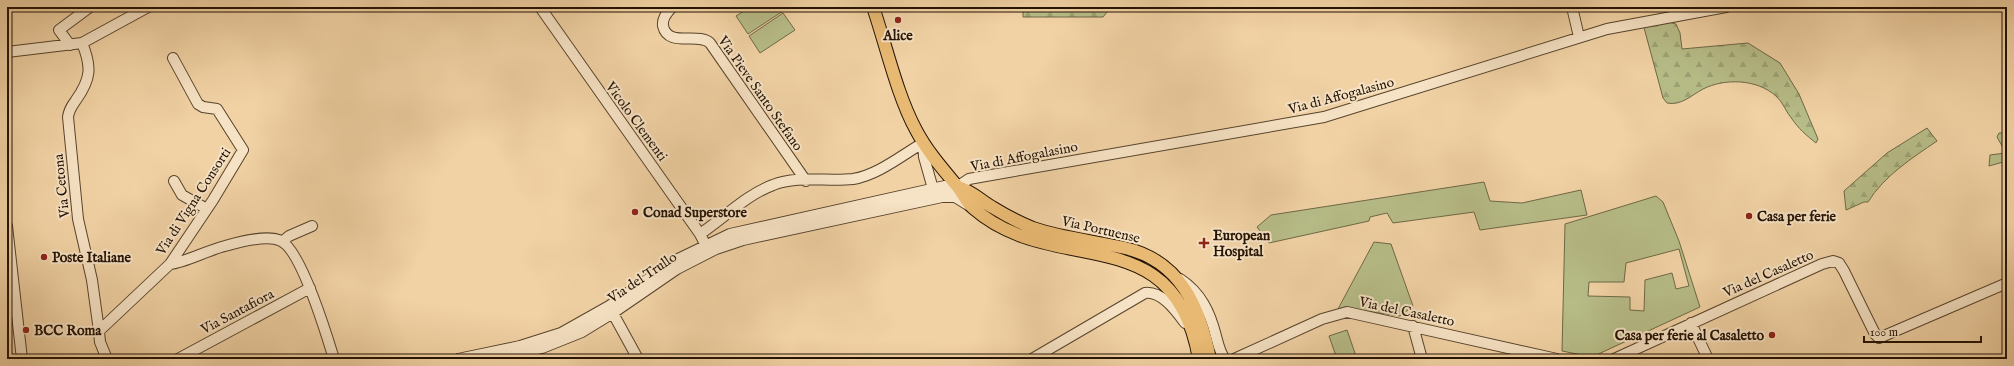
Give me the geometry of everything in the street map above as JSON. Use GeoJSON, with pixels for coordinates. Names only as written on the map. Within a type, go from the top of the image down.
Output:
{"type":"FeatureCollection","features":[{"type":"Feature","properties":{"kind":"main road","name":"Via Portuense"},"geometry":{"type":"LineString","coordinates":[[873,7],[908,112],[923,143],[972,207],[1000,226],[1022,236],[1055,246],[1117,258],[1144,269],[1173,292],[1185,310],[1195,337],[1199,359]]}},
{"type":"Feature","properties":{"kind":"main road","name":"Via Portuense"},"geometry":{"type":"LineString","coordinates":[[958,187],[970,191],[993,208],[1022,223],[1059,235],[1131,250],[1152,259],[1173,275],[1183,286],[1196,308],[1210,359]]}},
{"type":"Feature","properties":{"kind":"street"},"geometry":{"type":"LineString","coordinates":[[70,45],[59,30],[90,7]]}},
{"type":"Feature","properties":{"kind":"street"},"geometry":{"type":"LineString","coordinates":[[7,52],[82,43],[148,7]]}},
{"type":"Feature","properties":{"kind":"street","name":"Vicolo Clementi"},"geometry":{"type":"LineString","coordinates":[[540,7],[700,234],[707,248]]}},
{"type":"Feature","properties":{"kind":"street","name":"Via Pieve Santo Stefano"},"geometry":{"type":"LineString","coordinates":[[672,7],[664,19],[663,24],[666,32],[671,36],[678,38],[704,39],[710,43],[806,181]]}},
{"type":"Feature","properties":{"kind":"street"},"geometry":{"type":"LineString","coordinates":[[1572,7],[1579,37]]}},
{"type":"Feature","properties":{"kind":"street","name":"Via di Affogalasino"},"geometry":{"type":"LineString","coordinates":[[958,187],[969,179],[1324,117],[1579,37],[1683,11],[1726,7]]}},
{"type":"Feature","properties":{"kind":"street","name":"Via Cetona"},"geometry":{"type":"LineString","coordinates":[[82,43],[87,55],[90,71],[82,90],[71,106],[68,117],[78,219],[92,280],[99,330]]}},
{"type":"Feature","properties":{"kind":"street","name":"Via di Vigna Consorti"},"geometry":{"type":"LineString","coordinates":[[99,330],[170,264],[207,209],[243,150],[218,109],[203,108],[198,104],[173,58]]}},
{"type":"Feature","properties":{"kind":"street"},"geometry":{"type":"LineString","coordinates":[[700,234],[741,203],[766,188],[779,183],[849,179],[866,176],[923,143]]}},
{"type":"Feature","properties":{"kind":"street","name":"Via Portuense"},"geometry":{"type":"LineString","coordinates":[[923,143],[924,157],[933,189]]}},
{"type":"Feature","properties":{"kind":"street"},"geometry":{"type":"LineString","coordinates":[[174,181],[182,195],[207,209]]}},
{"type":"Feature","properties":{"kind":"street","name":"Via del Trullo"},"geometry":{"type":"LineString","coordinates":[[707,248],[743,240],[807,221],[945,186],[958,187]]}},
{"type":"Feature","properties":{"kind":"street","name":"Via del Trullo"},"geometry":{"type":"LineString","coordinates":[[942,197],[958,187]]}},
{"type":"Feature","properties":{"kind":"street","name":"Via del Trullo"},"geometry":{"type":"LineString","coordinates":[[494,359],[559,342],[586,330],[611,310],[730,234],[942,197],[957,197],[972,207]]}},
{"type":"Feature","properties":{"kind":"street"},"geometry":{"type":"LineString","coordinates":[[720,220],[730,234]]}},
{"type":"Feature","properties":{"kind":"street"},"geometry":{"type":"LineString","coordinates":[[7,226],[22,359]]}},
{"type":"Feature","properties":{"kind":"street"},"geometry":{"type":"LineString","coordinates":[[283,241],[289,236],[312,226]]}},
{"type":"Feature","properties":{"kind":"street"},"geometry":{"type":"LineString","coordinates":[[170,264],[206,251],[243,242],[273,239],[283,241],[294,254],[310,288],[334,359]]}},
{"type":"Feature","properties":{"kind":"street","name":"Via del Casaletto"},"geometry":{"type":"LineString","coordinates":[[1614,359],[1822,264],[1833,261],[1839,263],[1844,271],[1875,334],[1880,338],[2007,283]]}},
{"type":"Feature","properties":{"kind":"street"},"geometry":{"type":"LineString","coordinates":[[1173,275],[1194,290],[1206,306],[1220,352],[1225,359]]}},
{"type":"Feature","properties":{"kind":"street","name":"Via Santafiora"},"geometry":{"type":"LineString","coordinates":[[178,359],[310,288]]}},
{"type":"Feature","properties":{"kind":"street"},"geometry":{"type":"LineString","coordinates":[[1032,359],[1145,292],[1156,294],[1164,300],[1178,314],[1195,337]]}},
{"type":"Feature","properties":{"kind":"street"},"geometry":{"type":"LineString","coordinates":[[611,310],[638,359]]}},
{"type":"Feature","properties":{"kind":"street","name":"Via del Casaletto"},"geometry":{"type":"LineString","coordinates":[[1234,359],[1322,319],[1341,313],[1353,313],[1557,359]]}},
{"type":"Feature","properties":{"kind":"street"},"geometry":{"type":"LineString","coordinates":[[1691,323],[1708,359]]}},
{"type":"Feature","properties":{"kind":"street"},"geometry":{"type":"LineString","coordinates":[[1413,326],[1422,359]]}},
{"type":"Feature","properties":{"kind":"street"},"geometry":{"type":"LineString","coordinates":[[99,330],[100,342],[107,359]]}},
{"type":"Feature","properties":{"kind":"street","name":"Via del Trullo"},"geometry":{"type":"LineString","coordinates":[[458,359],[509,355]]}},
{"type":"Feature","properties":{"kind":"green space"},"geometry":{"type":"Polygon","coordinates":[[[750,7],[780,7],[783,11],[748,34],[736,16],[750,7]]]}},
{"type":"Feature","properties":{"kind":"green space"},"geometry":{"type":"Polygon","coordinates":[[[1023,7],[1111,7],[1103,17],[1023,17],[1023,7]]]}},
{"type":"Feature","properties":{"kind":"green space"},"geometry":{"type":"Polygon","coordinates":[[[783,13],[795,30],[760,53],[749,36],[783,13]]]}},
{"type":"Feature","properties":{"kind":"green space"},"geometry":{"type":"Polygon","coordinates":[[[1665,21],[1676,24],[1680,33],[1682,49],[1748,43],[1780,63],[1799,94],[1818,139],[1816,143],[1797,126],[1781,101],[1776,96],[1760,86],[1750,83],[1731,82],[1712,85],[1677,103],[1667,103],[1663,98],[1643,24],[1665,21]]]}},
{"type":"Feature","properties":{"kind":"green space"},"geometry":{"type":"Polygon","coordinates":[[[1927,128],[1937,141],[1908,161],[1890,176],[1868,202],[1864,202],[1846,210],[1844,191],[1887,153],[1927,128]]]}},
{"type":"Feature","properties":{"kind":"green space"},"geometry":{"type":"Polygon","coordinates":[[[1999,133],[2007,133],[2007,161],[1989,166],[1990,155],[2006,153],[1997,137],[1999,133]]]}},
{"type":"Feature","properties":{"kind":"green space"},"geometry":{"type":"Polygon","coordinates":[[[1484,182],[1490,201],[1522,203],[1581,190],[1587,215],[1480,230],[1474,212],[1393,223],[1387,213],[1370,217],[1369,221],[1269,243],[1257,227],[1271,215],[1484,182]]]}},
{"type":"Feature","properties":{"kind":"green space"},"geometry":{"type":"Polygon","coordinates":[[[1656,196],[1663,202],[1679,241],[1700,307],[1592,357],[1562,351],[1565,224],[1656,196]],[[1679,249],[1626,263],[1624,282],[1589,282],[1588,296],[1630,297],[1630,310],[1644,311],[1645,280],[1672,273],[1676,289],[1689,286],[1679,249]]]}},
{"type":"Feature","properties":{"kind":"green space"},"geometry":{"type":"Polygon","coordinates":[[[1374,242],[1391,244],[1413,306],[1400,316],[1352,309],[1338,309],[1374,242]]]}},
{"type":"Feature","properties":{"kind":"green space"},"geometry":{"type":"Polygon","coordinates":[[[1347,330],[1357,359],[1337,359],[1329,336],[1347,330]]]}},
{"type":"Feature","properties":{"kind":"place","name":"Alice"},"geometry":{"type":"Point","coordinates":[898,20]}},
{"type":"Feature","properties":{"kind":"place","name":"Conad Superstore"},"geometry":{"type":"Point","coordinates":[635,212]}},
{"type":"Feature","properties":{"kind":"place","name":"Casa per ferie"},"geometry":{"type":"Point","coordinates":[1749,216]}},
{"type":"Feature","properties":{"kind":"place","name":"European Hospital"},"geometry":{"type":"Point","coordinates":[1204,243]}},
{"type":"Feature","properties":{"kind":"place","name":"Poste Italiane"},"geometry":{"type":"Point","coordinates":[44,257]}},
{"type":"Feature","properties":{"kind":"place","name":"BCC Roma"},"geometry":{"type":"Point","coordinates":[26,330]}},
{"type":"Feature","properties":{"kind":"place","name":"Casa per ferie al Casaletto"},"geometry":{"type":"Point","coordinates":[1772,335]}}]}
